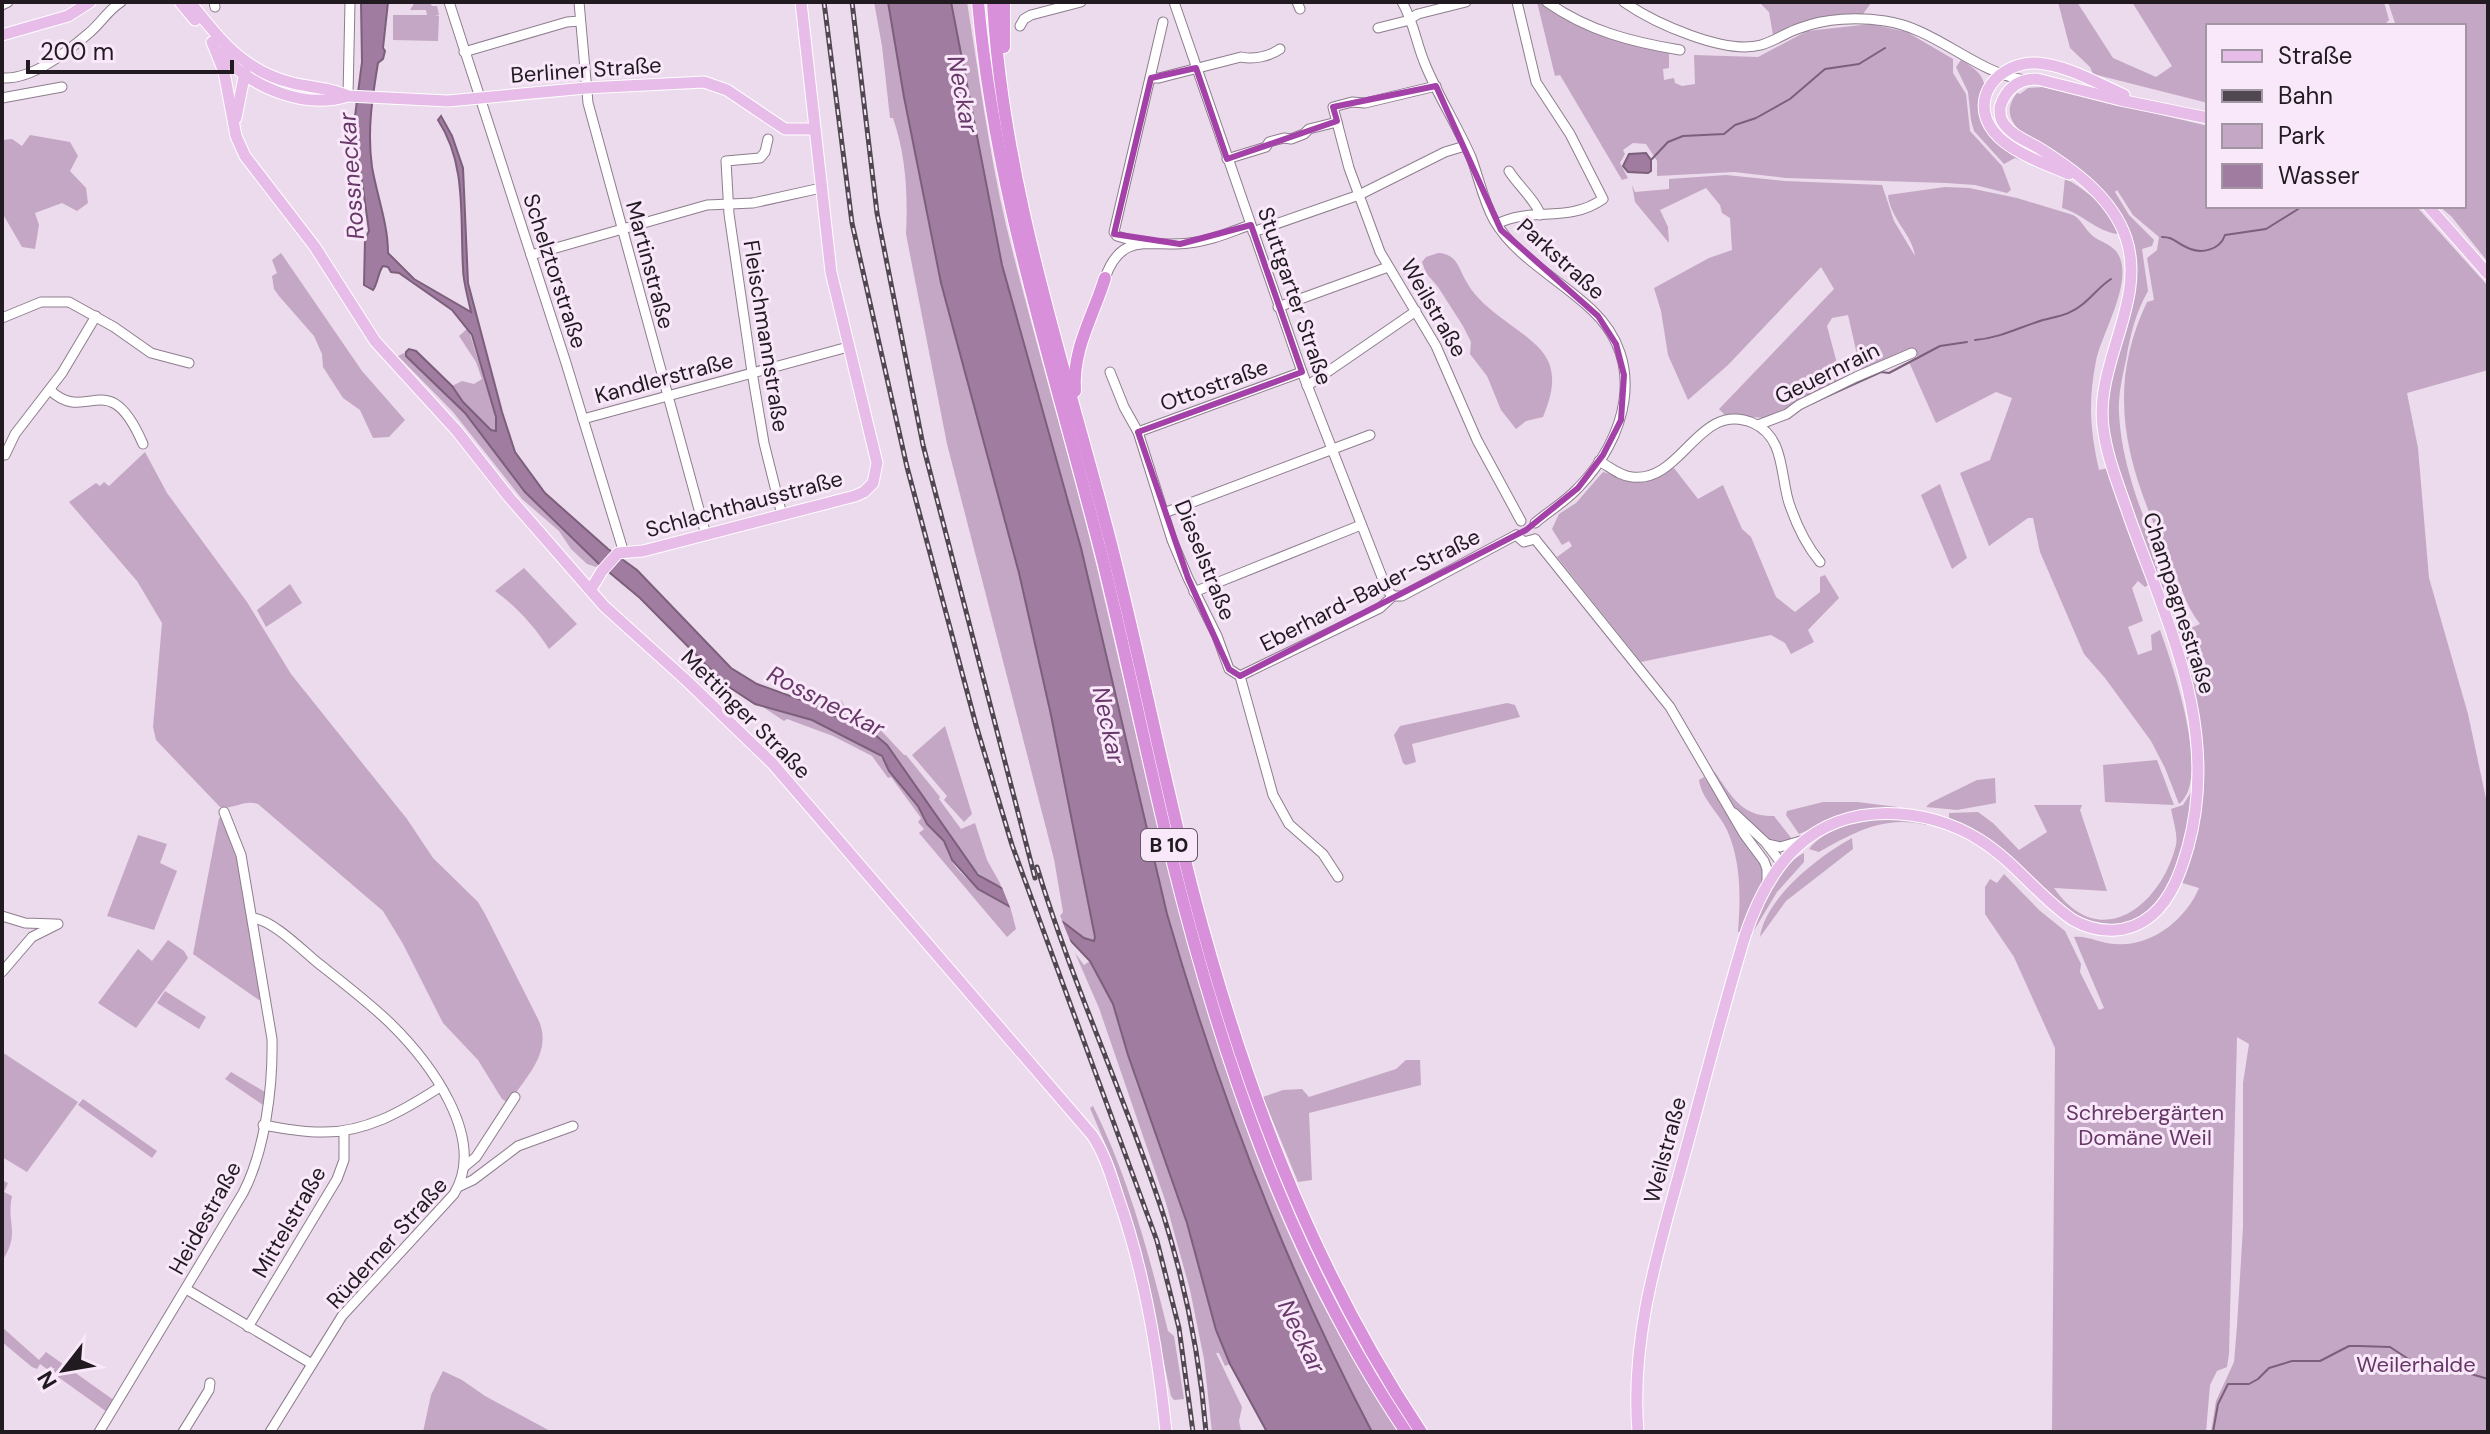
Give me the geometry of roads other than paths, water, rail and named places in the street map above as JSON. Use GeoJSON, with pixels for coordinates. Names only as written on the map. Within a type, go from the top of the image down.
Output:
{"type":"FeatureCollection","features":[{"type":"Feature","properties":{"kind":"highway"},"geometry":{"type":"LineString","coordinates":[[970,2],[993,114]]}},
{"type":"Feature","properties":{"kind":"highway","name":"B 10"},"geometry":{"type":"LineString","coordinates":[[978,2],[993,114],[1021,257],[1104,566],[1178,881],[1217,1019],[1270,1171],[1312,1268],[1355,1349],[1406,1432]]}},
{"type":"Feature","properties":{"kind":"highway","name":"B 10"},"geometry":{"type":"LineString","coordinates":[[993,2],[1009,136],[1036,265],[1125,601],[1193,891],[1239,1049],[1291,1190],[1319,1255],[1371,1353],[1421,1432]]}},
{"type":"Feature","properties":{"kind":"highway"},"geometry":{"type":"LineString","coordinates":[[1004,2],[1009,136]]}},
{"type":"Feature","properties":{"kind":"highway"},"geometry":{"type":"LineString","coordinates":[[1078,418],[1074,377],[1076,354],[1105,278]]}},
{"type":"Feature","properties":{"kind":"main road","name":"Berliner Straße"},"geometry":{"type":"LineString","coordinates":[[180,2],[212,42],[266,89],[316,99],[352,97],[433,101],[586,88],[711,83],[727,90],[780,127],[790,130],[814,129]]}},
{"type":"Feature","properties":{"kind":"main road","name":"Berliner Straße"},"geometry":{"type":"LineString","coordinates":[[190,2],[245,70],[352,97]]}},
{"type":"Feature","properties":{"kind":"main road"},"geometry":{"type":"LineString","coordinates":[[801,2],[829,264],[848,347]]}},
{"type":"Feature","properties":{"kind":"main road"},"geometry":{"type":"LineString","coordinates":[[2,35],[68,16],[89,3]]}},
{"type":"Feature","properties":{"kind":"main road","name":"Mettinger Straße"},"geometry":{"type":"LineString","coordinates":[[212,42],[229,95],[235,130],[249,163],[315,247],[375,341],[452,425],[509,497],[614,615],[765,756],[1088,1129],[1102,1152],[1130,1234],[1147,1301],[1166,1432]]}},
{"type":"Feature","properties":{"kind":"main road"},"geometry":{"type":"LineString","coordinates":[[2000,73],[2022,64],[2045,64],[2138,102]]}},
{"type":"Feature","properties":{"kind":"main road","name":"Mettinger Straße"},"geometry":{"type":"LineString","coordinates":[[235,130],[245,70]]}},
{"type":"Feature","properties":{"kind":"main road"},"geometry":{"type":"LineString","coordinates":[[229,95],[232,80],[245,70]]}},
{"type":"Feature","properties":{"kind":"main road","name":"Champagnestraße"},"geometry":{"type":"LineString","coordinates":[[2000,73],[1991,84],[1986,99],[1986,115],[1994,131],[2014,147],[2080,179]]}},
{"type":"Feature","properties":{"kind":"main road"},"geometry":{"type":"LineString","coordinates":[[2000,104],[2012,87],[2025,80],[2042,80],[2206,118]]}},
{"type":"Feature","properties":{"kind":"main road"},"geometry":{"type":"LineString","coordinates":[[237,106],[248,93],[266,89]]}},
{"type":"Feature","properties":{"kind":"main road","name":"Champagnestraße"},"geometry":{"type":"LineString","coordinates":[[1782,864],[1789,849],[1841,821],[1865,815],[1903,814],[1941,822],[1986,845],[2067,916],[2095,929],[2118,930],[2136,925],[2156,911],[2170,893],[2181,868],[2193,826],[2198,785],[2198,741],[2187,681],[2114,472],[2103,429],[2106,379],[2130,287],[2129,252],[2120,225],[2103,199],[2060,162],[2008,128],[2001,117],[2000,104]]}},
{"type":"Feature","properties":{"kind":"main road"},"geometry":{"type":"LineString","coordinates":[[2430,208],[2488,274]]}},
{"type":"Feature","properties":{"kind":"main road","name":"Schlachthausstraße"},"geometry":{"type":"LineString","coordinates":[[622,555],[855,496],[870,486],[877,474],[877,463],[848,347]]}},
{"type":"Feature","properties":{"kind":"main road"},"geometry":{"type":"LineString","coordinates":[[591,589],[622,555]]}},
{"type":"Feature","properties":{"kind":"main road"},"geometry":{"type":"LineString","coordinates":[[574,570],[604,574]]}},
{"type":"Feature","properties":{"kind":"main road","name":"Weilstraße"},"geometry":{"type":"LineString","coordinates":[[1638,1432],[1637,1358],[1649,1288],[1735,970],[1750,923],[1767,886],[1782,864]]}},
{"type":"Feature","properties":{"kind":"main road","name":"Mettinger Straße"},"geometry":{"type":"LineString","coordinates":[[1158,1362],[1173,1432]]}},
{"type":"Feature","properties":{"kind":"street"},"geometry":{"type":"LineString","coordinates":[[2,5],[8,2]]}},
{"type":"Feature","properties":{"kind":"street"},"geometry":{"type":"LineString","coordinates":[[2,78],[33,72],[91,32],[121,2]]}},
{"type":"Feature","properties":{"kind":"street"},"geometry":{"type":"LineString","coordinates":[[350,2],[352,97]]}},
{"type":"Feature","properties":{"kind":"street","name":"Schelztorstraße"},"geometry":{"type":"LineString","coordinates":[[449,2],[583,419],[622,555]]}},
{"type":"Feature","properties":{"kind":"street","name":"Martinstraße"},"geometry":{"type":"LineString","coordinates":[[579,2],[586,88],[595,127],[706,535]]}},
{"type":"Feature","properties":{"kind":"street"},"geometry":{"type":"LineString","coordinates":[[1020,26],[1031,15],[1081,2]]}},
{"type":"Feature","properties":{"kind":"street","name":"Stuttgarter Straße"},"geometry":{"type":"LineString","coordinates":[[1174,2],[1307,386],[1387,590],[1393,596]]}},
{"type":"Feature","properties":{"kind":"street","name":"Parkstraße"},"geometry":{"type":"LineString","coordinates":[[1402,2],[1411,18],[1422,58],[1465,146],[1497,224],[1513,245],[1598,316],[1616,344],[1624,375],[1624,407],[1616,433],[1599,461],[1572,494],[1535,523]]}},
{"type":"Feature","properties":{"kind":"street"},"geometry":{"type":"LineString","coordinates":[[1378,28],[1466,2]]}},
{"type":"Feature","properties":{"kind":"street"},"geometry":{"type":"LineString","coordinates":[[1497,224],[1520,215],[1563,214],[1603,199],[1570,134],[1538,85],[1517,2]]}},
{"type":"Feature","properties":{"kind":"street"},"geometry":{"type":"LineString","coordinates":[[1547,2],[1610,35],[1680,50]]}},
{"type":"Feature","properties":{"kind":"street"},"geometry":{"type":"LineString","coordinates":[[1624,2],[1675,30],[1740,46],[1762,45],[1816,24],[1855,19],[1895,23],[1925,33],[2007,77],[2025,80]]}},
{"type":"Feature","properties":{"kind":"street"},"geometry":{"type":"LineString","coordinates":[[89,3],[102,19]]}},
{"type":"Feature","properties":{"kind":"street"},"geometry":{"type":"LineString","coordinates":[[464,52],[580,21]]}},
{"type":"Feature","properties":{"kind":"street"},"geometry":{"type":"LineString","coordinates":[[1163,22],[1114,232],[1117,236],[1141,243],[1193,243],[1252,229],[1359,195],[1448,150],[1465,146]]}},
{"type":"Feature","properties":{"kind":"street"},"geometry":{"type":"LineString","coordinates":[[1151,78],[1241,57],[1250,59],[1280,49]]}},
{"type":"Feature","properties":{"kind":"street"},"geometry":{"type":"LineString","coordinates":[[2000,73],[2003,82],[2000,104]]}},
{"type":"Feature","properties":{"kind":"street","name":"Weilstraße"},"geometry":{"type":"LineString","coordinates":[[1436,86],[1365,103],[1352,102],[1333,107],[1378,248],[1447,369],[1481,448],[1521,521]]}},
{"type":"Feature","properties":{"kind":"street"},"geometry":{"type":"LineString","coordinates":[[2,98],[62,87]]}},
{"type":"Feature","properties":{"kind":"street"},"geometry":{"type":"LineString","coordinates":[[1227,159],[1266,147],[1269,142],[1291,139],[1309,129],[1337,122]]}},
{"type":"Feature","properties":{"kind":"street","name":"Fleischmannstraße"},"geometry":{"type":"LineString","coordinates":[[768,139],[760,158],[726,161],[752,372],[764,443],[782,515]]}},
{"type":"Feature","properties":{"kind":"street"},"geometry":{"type":"LineString","coordinates":[[1509,171],[1522,191],[1538,207],[1540,215]]}},
{"type":"Feature","properties":{"kind":"street"},"geometry":{"type":"LineString","coordinates":[[531,255],[702,206],[753,203],[821,188]]}},
{"type":"Feature","properties":{"kind":"street"},"geometry":{"type":"LineString","coordinates":[[1105,278],[1111,261],[1118,253],[1141,243]]}},
{"type":"Feature","properties":{"kind":"street"},"geometry":{"type":"LineString","coordinates":[[1278,307],[1388,267]]}},
{"type":"Feature","properties":{"kind":"street"},"geometry":{"type":"LineString","coordinates":[[2,318],[52,300],[69,302],[151,353],[189,363]]}},
{"type":"Feature","properties":{"kind":"street"},"geometry":{"type":"LineString","coordinates":[[1307,386],[1416,311]]}},
{"type":"Feature","properties":{"kind":"street"},"geometry":{"type":"LineString","coordinates":[[5,455],[19,428],[50,390],[96,316]]}},
{"type":"Feature","properties":{"kind":"street","name":"Kandlerstraße"},"geometry":{"type":"LineString","coordinates":[[583,419],[848,347]]}},
{"type":"Feature","properties":{"kind":"street","name":"Geuernrain"},"geometry":{"type":"LineString","coordinates":[[1758,425],[1787,414],[1860,374],[1912,353]]}},
{"type":"Feature","properties":{"kind":"street","name":"Dieselstraße"},"geometry":{"type":"LineString","coordinates":[[1110,372],[1138,432],[1174,544],[1194,592],[1217,636],[1229,669],[1240,676],[1273,795],[1289,824],[1323,854],[1338,877]]}},
{"type":"Feature","properties":{"kind":"street","name":"Ottostraße"},"geometry":{"type":"LineString","coordinates":[[1138,432],[1302,372]]}},
{"type":"Feature","properties":{"kind":"street"},"geometry":{"type":"LineString","coordinates":[[50,390],[68,402],[100,399],[118,404],[130,417],[143,444]]}},
{"type":"Feature","properties":{"kind":"street","name":"Geuernrain"},"geometry":{"type":"LineString","coordinates":[[1599,461],[1625,475],[1641,477],[1673,460],[1717,422],[1737,419],[1758,425],[1776,446],[1793,514],[1820,562]]}},
{"type":"Feature","properties":{"kind":"street"},"geometry":{"type":"LineString","coordinates":[[1164,513],[1370,435]]}},
{"type":"Feature","properties":{"kind":"street"},"geometry":{"type":"LineString","coordinates":[[1529,519],[1535,523],[1538,531],[1535,539],[1524,542],[1516,535],[1515,529],[1521,521],[1529,519]]}},
{"type":"Feature","properties":{"kind":"street"},"geometry":{"type":"LineString","coordinates":[[1194,592],[1361,525]]}},
{"type":"Feature","properties":{"kind":"street","name":"Eberhard-Bauer-Straße"},"geometry":{"type":"LineString","coordinates":[[1240,676],[1380,608],[1393,596],[1402,596],[1516,535]]}},
{"type":"Feature","properties":{"kind":"street"},"geometry":{"type":"LineString","coordinates":[[1535,539],[1670,707],[1758,851],[1767,869],[1767,886]]}},
{"type":"Feature","properties":{"kind":"street"},"geometry":{"type":"LineString","coordinates":[[1731,811],[1765,842],[1782,864]]}},
{"type":"Feature","properties":{"kind":"street","name":"Heidestraße"},"geometry":{"type":"LineString","coordinates":[[99,1432],[246,1187],[257,1160],[272,1070],[272,1039],[239,848],[224,812]]}},
{"type":"Feature","properties":{"kind":"street"},"geometry":{"type":"LineString","coordinates":[[1765,842],[1789,849]]}},
{"type":"Feature","properties":{"kind":"street"},"geometry":{"type":"LineString","coordinates":[[1758,851],[1782,864]]}},
{"type":"Feature","properties":{"kind":"street"},"geometry":{"type":"LineString","coordinates":[[2,916],[25,923],[58,924],[30,938],[2,972]]}},
{"type":"Feature","properties":{"kind":"street"},"geometry":{"type":"LineString","coordinates":[[253,918],[269,924],[372,1007],[415,1050],[440,1087],[462,1134],[464,1167],[458,1187]]}},
{"type":"Feature","properties":{"kind":"street"},"geometry":{"type":"LineString","coordinates":[[25,923],[30,938]]}},
{"type":"Feature","properties":{"kind":"street"},"geometry":{"type":"LineString","coordinates":[[263,1125],[310,1132],[344,1131],[390,1117],[440,1087]]}},
{"type":"Feature","properties":{"kind":"street"},"geometry":{"type":"LineString","coordinates":[[464,1167],[476,1157],[515,1097]]}},
{"type":"Feature","properties":{"kind":"street","name":"Rüderner Straße"},"geometry":{"type":"LineString","coordinates":[[270,1432],[347,1311],[446,1205],[458,1187],[473,1180],[518,1146],[573,1126]]}},
{"type":"Feature","properties":{"kind":"street","name":"Mittelstraße"},"geometry":{"type":"LineString","coordinates":[[248,1327],[337,1179],[344,1160],[344,1131]]}},
{"type":"Feature","properties":{"kind":"street"},"geometry":{"type":"LineString","coordinates":[[186,1289],[312,1364]]}},
{"type":"Feature","properties":{"kind":"street"},"geometry":{"type":"LineString","coordinates":[[183,1432],[209,1390],[210,1383]]}},
{"type":"Feature","properties":{"kind":"water","name":"Neckar"},"geometry":{"type":"Polygon","coordinates":[[[361,2],[388,2],[385,51],[378,63],[370,141],[388,253],[414,279],[471,312],[463,273],[458,173],[454,155],[438,120],[441,116],[463,168],[468,283],[502,412],[515,452],[545,493],[608,549],[637,570],[731,668],[757,684],[829,710],[834,716],[845,718],[864,732],[874,734],[887,745],[978,875],[1094,941],[1051,715],[1019,573],[941,283],[888,2],[951,2],[1002,265],[1081,548],[1167,914],[1209,1048],[1256,1178],[1311,1306],[1372,1432],[1267,1432],[1230,1364],[1216,1330],[1187,1223],[1113,1004],[1090,961],[1070,940],[978,889],[952,860],[944,841],[927,824],[918,806],[889,771],[882,756],[812,720],[755,704],[726,685],[640,598],[598,563],[525,492],[465,413],[406,356],[409,349],[416,351],[491,430],[496,431],[496,417],[472,335],[452,310],[399,273],[391,272],[388,267],[381,268],[373,290],[364,285],[365,239],[369,231],[354,124],[362,62],[361,2]]]}},
{"type":"Feature","properties":{"kind":"water"},"geometry":{"type":"Polygon","coordinates":[[[1646,153],[1651,160],[1651,171],[1648,173],[1628,172],[1623,166],[1629,154],[1646,153]]]}},
{"type":"Feature","properties":{"kind":"waterway"},"geometry":{"type":"LineString","coordinates":[[1651,160],[1668,142],[1683,136],[1724,134],[1735,125],[1756,118],[1790,99],[1825,69],[1859,64],[1885,48]]}},
{"type":"Feature","properties":{"kind":"waterway"},"geometry":{"type":"LineString","coordinates":[[2162,237],[2198,251],[2209,250],[2219,244],[2225,235],[2266,229],[2300,208]]}},
{"type":"Feature","properties":{"kind":"waterway"},"geometry":{"type":"LineString","coordinates":[[1975,340],[2069,313],[2111,279]]}},
{"type":"Feature","properties":{"kind":"waterway"},"geometry":{"type":"LineString","coordinates":[[1810,404],[1881,372],[1889,373],[1940,346],[1967,342]]}},
{"type":"Feature","properties":{"kind":"waterway"},"geometry":{"type":"LineString","coordinates":[[2213,1432],[2218,1404],[2228,1384],[2249,1384],[2269,1368],[2292,1361],[2320,1361],[2349,1346],[2390,1347],[2416,1364],[2451,1368],[2488,1379]]}},
{"type":"Feature","properties":{"kind":"railway"},"geometry":{"type":"LineString","coordinates":[[824,2],[852,223],[907,467],[976,725],[1012,845],[1157,1241],[1179,1328],[1193,1432]]}},
{"type":"Feature","properties":{"kind":"railway"},"geometry":{"type":"LineString","coordinates":[[852,2],[877,213],[923,445],[1035,878]]}},
{"type":"Feature","properties":{"kind":"railway"},"geometry":{"type":"LineString","coordinates":[[1037,867],[1164,1217],[1191,1323],[1206,1432]]}},
{"type":"Feature","properties":{"kind":"water label","name":"Rossneckar"},"geometry":{"type":"Point","coordinates":[351,176]}},
{"type":"Feature","properties":{"kind":"water label","name":"Rossneckar"},"geometry":{"type":"Point","coordinates":[826,701]}},
{"type":"Feature","properties":{"kind":"park label","name":"Schrebergärten Domäne Weil"},"geometry":{"type":"Point","coordinates":[2145,1124]}},
{"type":"Feature","properties":{"kind":"park label","name":"Weilerhalde"},"geometry":{"type":"Point","coordinates":[2416,1364]}}]}
